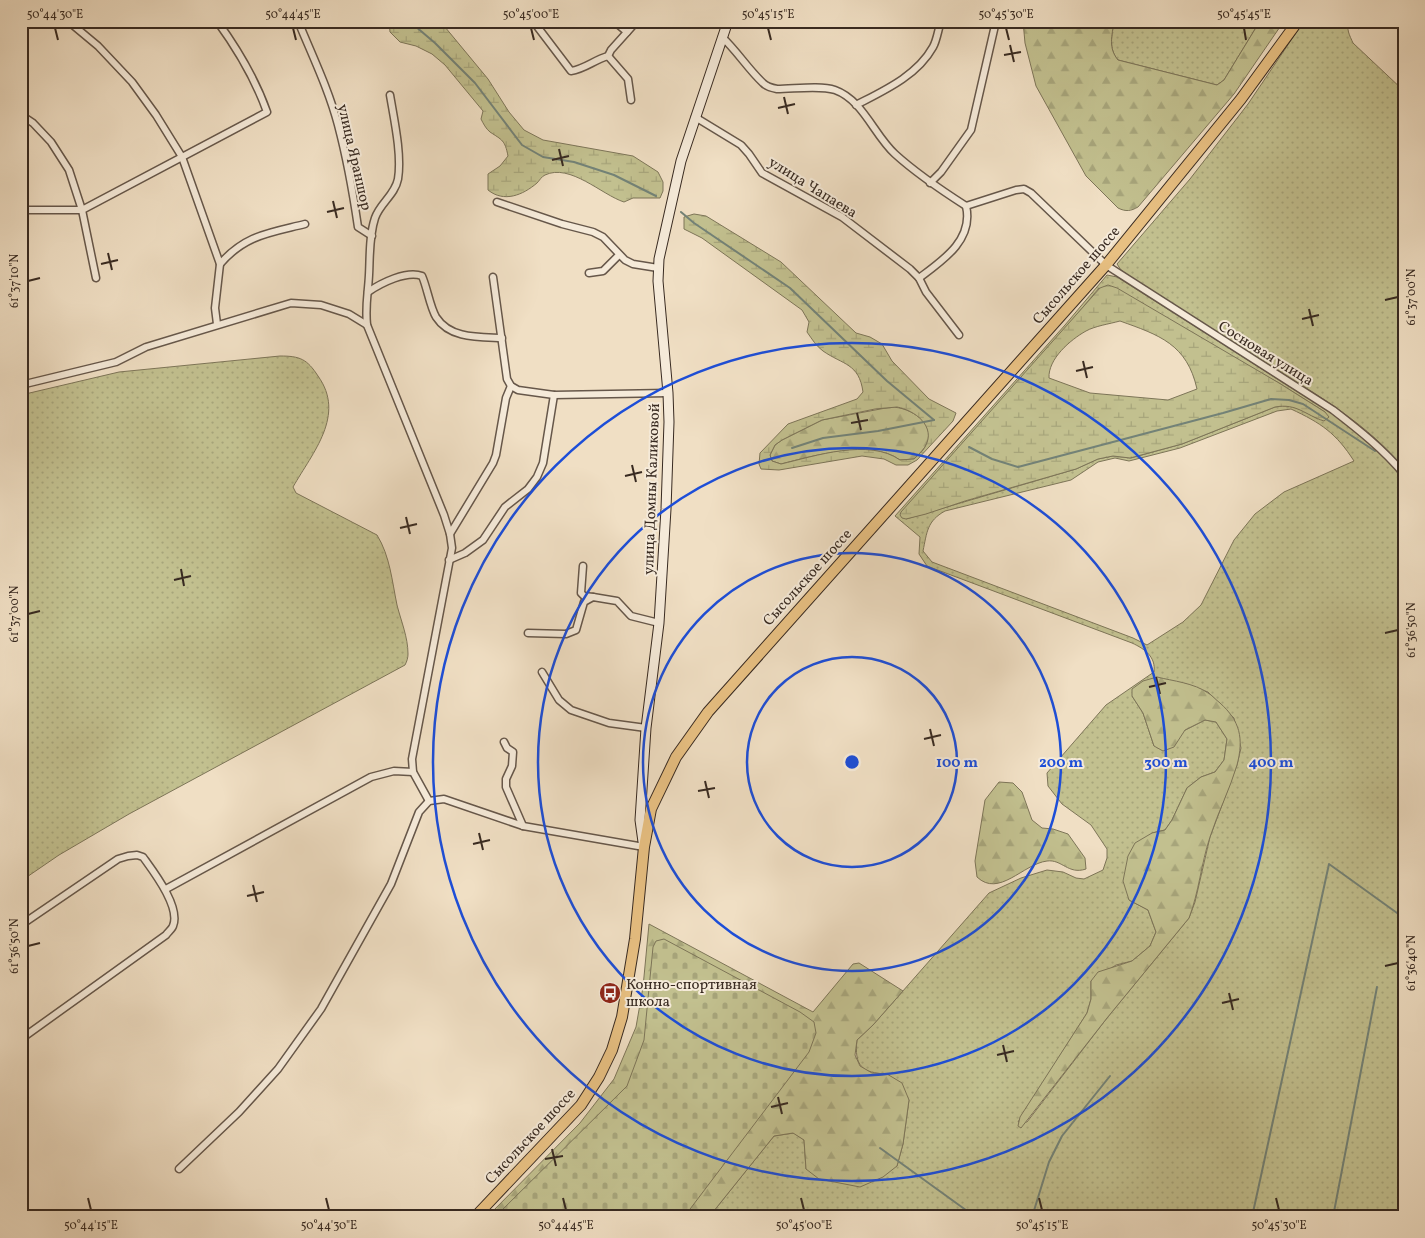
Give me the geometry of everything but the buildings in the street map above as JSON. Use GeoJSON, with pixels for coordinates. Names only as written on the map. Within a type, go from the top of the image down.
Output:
{"type":"FeatureCollection","features":[{"type":"Feature","properties":{"kind":"highway","name":"Сысольское шоссе"},"geometry":{"type":"LineString","coordinates":[[475,1217],[581,1105],[600,1077],[609,1057],[622,1017],[635,939],[644,847],[651,810],[676,757],[708,712],[1106,265],[1241,99],[1298,21]]}},
{"type":"Feature","properties":{"kind":"main road","name":"улица Домны Каликовой"},"geometry":{"type":"LineString","coordinates":[[644,847],[640,820],[646,728],[659,623],[666,508],[668,393],[658,268],[665,227],[681,161],[728,21]]}},
{"type":"Feature","properties":{"kind":"street"},"geometry":{"type":"LineString","coordinates":[[68,21],[98,46],[132,82],[156,115],[182,157],[220,264],[215,308],[217,324]]}},
{"type":"Feature","properties":{"kind":"street"},"geometry":{"type":"LineString","coordinates":[[21,210],[82,210],[267,112],[263,100],[217,21]]}},
{"type":"Feature","properties":{"kind":"street","name":"улица Яраншор"},"geometry":{"type":"LineString","coordinates":[[298,21],[338,124],[349,170],[358,228],[372,236]]}},
{"type":"Feature","properties":{"kind":"street"},"geometry":{"type":"LineString","coordinates":[[532,21],[571,71],[581,69],[608,56],[638,21]]}},
{"type":"Feature","properties":{"kind":"street"},"geometry":{"type":"LineString","coordinates":[[614,21],[627,32]]}},
{"type":"Feature","properties":{"kind":"street"},"geometry":{"type":"LineString","coordinates":[[856,105],[909,75],[922,63],[933,46],[941,21]]}},
{"type":"Feature","properties":{"kind":"street"},"geometry":{"type":"LineString","coordinates":[[930,183],[941,172],[971,130],[996,21]]}},
{"type":"Feature","properties":{"kind":"street"},"geometry":{"type":"LineString","coordinates":[[722,37],[764,84],[771,88],[835,90],[846,96],[856,105],[893,152],[930,183],[966,206],[968,215],[964,231],[956,247],[919,278],[926,292],[959,335]]}},
{"type":"Feature","properties":{"kind":"street"},"geometry":{"type":"LineString","coordinates":[[608,56],[628,79],[631,100]]}},
{"type":"Feature","properties":{"kind":"street"},"geometry":{"type":"LineString","coordinates":[[390,95],[398,151],[398,179],[393,192],[379,209],[375,218],[365,308],[368,325],[444,514],[452,548],[412,759],[413,772],[429,801]]}},
{"type":"Feature","properties":{"kind":"street"},"geometry":{"type":"LineString","coordinates":[[21,115],[33,123],[51,142],[69,170],[82,210],[96,278]]}},
{"type":"Feature","properties":{"kind":"street","name":"улица Чапаева"},"geometry":{"type":"LineString","coordinates":[[695,116],[740,145],[749,154],[762,174],[842,217],[919,278]]}},
{"type":"Feature","properties":{"kind":"street","name":"Сосновая улица"},"geometry":{"type":"LineString","coordinates":[[966,206],[1016,190],[1024,189],[1031,193],[1106,265],[1333,410],[1390,457],[1404,474]]}},
{"type":"Feature","properties":{"kind":"street"},"geometry":{"type":"LineString","coordinates":[[496,202],[603,236],[625,260],[633,264],[658,268]]}},
{"type":"Feature","properties":{"kind":"street"},"geometry":{"type":"LineString","coordinates":[[220,264],[231,251],[242,243],[261,235],[305,224]]}},
{"type":"Feature","properties":{"kind":"street"},"geometry":{"type":"LineString","coordinates":[[589,273],[603,270],[619,255]]}},
{"type":"Feature","properties":{"kind":"street"},"geometry":{"type":"LineString","coordinates":[[368,292],[393,278],[417,274],[422,276],[424,280],[436,317],[451,331],[466,336],[502,338]]}},
{"type":"Feature","properties":{"kind":"street"},"geometry":{"type":"LineString","coordinates":[[493,277],[508,380],[511,386],[518,390],[554,395],[668,393]]}},
{"type":"Feature","properties":{"kind":"street"},"geometry":{"type":"LineString","coordinates":[[21,385],[116,362],[146,347],[291,303],[320,305],[349,314],[368,325]]}},
{"type":"Feature","properties":{"kind":"street"},"geometry":{"type":"LineString","coordinates":[[450,534],[493,463],[506,398],[511,386]]}},
{"type":"Feature","properties":{"kind":"street"},"geometry":{"type":"LineString","coordinates":[[449,560],[465,553],[483,540],[505,507],[528,489],[536,477],[543,463],[554,395]]}},
{"type":"Feature","properties":{"kind":"street"},"geometry":{"type":"LineString","coordinates":[[583,566],[581,593],[584,596],[618,601],[631,616],[659,623]]}},
{"type":"Feature","properties":{"kind":"street"},"geometry":{"type":"LineString","coordinates":[[528,633],[566,634],[576,630],[584,602],[593,597]]}},
{"type":"Feature","properties":{"kind":"street"},"geometry":{"type":"LineString","coordinates":[[542,672],[560,700],[571,710],[609,723],[646,728]]}},
{"type":"Feature","properties":{"kind":"street"},"geometry":{"type":"LineString","coordinates":[[504,742],[507,748],[513,752],[512,766],[506,780],[506,787],[523,826]]}},
{"type":"Feature","properties":{"kind":"street"},"geometry":{"type":"LineString","coordinates":[[166,889],[372,777],[394,770],[413,772]]}},
{"type":"Feature","properties":{"kind":"street"},"geometry":{"type":"LineString","coordinates":[[179,1169],[239,1112],[278,1069],[321,1008],[391,884],[419,812],[429,801],[444,799],[523,826],[644,847]]}},
{"type":"Feature","properties":{"kind":"street"},"geometry":{"type":"LineString","coordinates":[[21,925],[118,859],[137,855],[143,857],[166,889],[175,918],[173,927],[166,935],[21,1039]]}},
{"type":"Feature","properties":{"kind":"green space"},"geometry":{"type":"Polygon","coordinates":[[[389,21],[440,21],[488,79],[509,112],[524,130],[543,140],[633,156],[658,172],[663,182],[663,191],[660,198],[633,198],[624,202],[575,176],[555,172],[544,176],[532,187],[520,194],[507,197],[494,194],[488,190],[488,174],[500,166],[508,156],[504,143],[486,128],[481,119],[483,111],[445,65],[432,54],[416,46],[400,42],[390,32],[389,21]]]}},
{"type":"Feature","properties":{"kind":"green space"},"geometry":{"type":"Polygon","coordinates":[[[1023,21],[1114,21],[1112,46],[1118,60],[1217,85],[1224,80],[1260,21],[1284,21],[1234,94],[1138,207],[1124,210],[1118,208],[1086,176],[1036,86],[1025,43],[1023,21]]]}},
{"type":"Feature","properties":{"kind":"green space"},"geometry":{"type":"Polygon","coordinates":[[[1114,21],[1260,21],[1224,80],[1217,85],[1118,60],[1112,46],[1114,21]]]}},
{"type":"Feature","properties":{"kind":"green space"},"geometry":{"type":"Polygon","coordinates":[[[1304,21],[1350,21],[1348,29],[1353,43],[1404,91],[1404,468],[1375,438],[1343,413],[1145,287],[1121,270],[1117,264],[1190,179],[1248,104],[1304,21]]]}},
{"type":"Feature","properties":{"kind":"green space"},"geometry":{"type":"Polygon","coordinates":[[[694,214],[706,216],[781,262],[856,333],[870,337],[882,344],[892,361],[929,399],[956,413],[953,421],[917,460],[908,465],[896,465],[884,459],[862,456],[779,470],[761,469],[759,464],[760,453],[788,424],[857,399],[863,392],[861,382],[854,370],[816,345],[807,332],[809,322],[802,310],[702,238],[684,229],[684,217],[694,214]],[[897,407],[875,409],[822,420],[775,445],[770,455],[772,461],[781,464],[825,453],[858,449],[873,450],[900,460],[914,459],[925,447],[928,432],[922,420],[897,407]]]}},
{"type":"Feature","properties":{"kind":"green space"},"geometry":{"type":"Polygon","coordinates":[[[1107,275],[1117,277],[1331,413],[1369,444],[1404,479],[1404,1217],[709,1217],[774,1136],[794,1133],[804,1140],[806,1169],[897,1166],[903,1144],[909,1100],[887,1074],[871,1072],[862,1066],[857,1056],[857,1040],[873,1025],[989,893],[1021,878],[1047,870],[1063,872],[1076,878],[1084,879],[1103,870],[1107,858],[1107,849],[1091,825],[1062,804],[1048,786],[1047,773],[1106,705],[1154,672],[1153,662],[1149,654],[1132,643],[927,566],[919,554],[920,537],[895,516],[1107,275]],[[1099,288],[906,519],[1076,469],[1098,459],[1113,456],[1131,458],[1182,444],[1275,407],[1292,407],[1318,419],[1325,412],[1279,383],[1099,288]],[[1291,409],[1277,411],[1180,448],[1129,461],[1115,458],[1098,462],[1071,480],[945,511],[931,523],[923,551],[932,562],[1147,645],[1183,622],[1201,605],[1234,540],[1255,514],[1284,492],[1354,461],[1341,443],[1319,424],[1291,409]],[[1186,684],[1132,696],[1143,713],[1154,746],[1205,720],[1216,722],[1227,739],[1224,760],[1215,772],[1201,777],[1187,788],[1172,820],[1165,830],[1152,833],[1129,900],[1148,910],[1156,932],[1150,946],[1132,961],[1116,965],[1091,981],[1091,999],[1087,1013],[1018,1122],[1027,1122],[1107,1018],[1189,918],[1195,902],[1210,837],[1237,765],[1241,748],[1234,718],[1208,692],[1186,684]]]}},
{"type":"Feature","properties":{"kind":"green space"},"geometry":{"type":"Polygon","coordinates":[[[1108,285],[1117,288],[1279,383],[1325,412],[1329,417],[1324,421],[1295,408],[1275,407],[1182,444],[1130,458],[1113,456],[1098,459],[1076,469],[926,514],[906,519],[902,518],[901,512],[1100,288],[1108,285]],[[1120,321],[1098,326],[1073,339],[1056,357],[1052,364],[1049,378],[1090,393],[1168,400],[1197,389],[1186,361],[1179,351],[1159,337],[1120,321]]]}},
{"type":"Feature","properties":{"kind":"green space"},"geometry":{"type":"Polygon","coordinates":[[[280,356],[298,358],[310,366],[326,391],[329,405],[324,433],[293,487],[296,493],[377,535],[388,560],[397,605],[406,635],[408,654],[405,665],[129,814],[59,855],[21,881],[21,395],[119,372],[280,356]]]}},
{"type":"Feature","properties":{"kind":"green space"},"geometry":{"type":"Polygon","coordinates":[[[891,407],[914,414],[925,424],[928,431],[928,439],[925,447],[914,459],[900,460],[888,454],[858,450],[825,454],[781,464],[772,461],[770,455],[775,445],[822,420],[891,407]]]}},
{"type":"Feature","properties":{"kind":"green space"},"geometry":{"type":"Polygon","coordinates":[[[1157,677],[1202,690],[1211,695],[1227,710],[1239,731],[1240,746],[1237,765],[1210,837],[1189,918],[1107,1018],[1021,1128],[1018,1126],[1020,1117],[1087,1013],[1091,999],[1091,981],[1098,972],[1132,961],[1150,946],[1156,932],[1148,910],[1129,900],[1123,881],[1128,856],[1135,843],[1152,833],[1165,830],[1172,820],[1187,788],[1201,777],[1215,772],[1224,760],[1227,739],[1216,722],[1205,720],[1185,730],[1174,747],[1163,751],[1154,746],[1143,713],[1132,696],[1132,689],[1143,681],[1157,677]]]}},
{"type":"Feature","properties":{"kind":"green space"},"geometry":{"type":"Polygon","coordinates":[[[999,782],[1013,783],[1022,792],[1032,820],[1042,828],[1068,834],[1085,858],[1086,869],[1074,870],[1057,862],[1047,861],[1038,863],[1011,878],[994,884],[985,882],[977,877],[975,861],[985,800],[999,782]]]}},
{"type":"Feature","properties":{"kind":"green space"},"geometry":{"type":"Polygon","coordinates":[[[649,924],[813,1012],[853,964],[859,963],[903,991],[857,1040],[855,1055],[860,1066],[872,1073],[887,1074],[902,1083],[909,1100],[903,1144],[897,1166],[883,1177],[860,1187],[819,1179],[806,1169],[804,1140],[793,1133],[774,1136],[709,1217],[487,1217],[580,1123],[614,1079],[636,1027],[643,987],[649,924]]]}},
{"type":"Feature","properties":{"kind":"green space"},"geometry":{"type":"Polygon","coordinates":[[[664,939],[800,1012],[814,1022],[816,1033],[809,1052],[684,1217],[495,1217],[627,1086],[644,1040],[653,947],[656,941],[664,939]]]}},
{"type":"Feature","properties":{"kind":"waterway"},"geometry":{"type":"LineString","coordinates":[[411,21],[475,83],[522,145],[543,157],[574,162],[614,175],[656,196]]}},
{"type":"Feature","properties":{"kind":"waterway"},"geometry":{"type":"LineString","coordinates":[[681,212],[694,223],[790,288],[887,381],[934,420]]}},
{"type":"Feature","properties":{"kind":"waterway"},"geometry":{"type":"LineString","coordinates":[[969,447],[992,459],[1018,467],[1271,399],[1289,400],[1303,404],[1375,451]]}},
{"type":"Feature","properties":{"kind":"waterway"},"geometry":{"type":"LineString","coordinates":[[792,448],[823,438],[878,431],[934,420]]}},
{"type":"Feature","properties":{"kind":"waterway"},"geometry":{"type":"LineString","coordinates":[[1396,470],[1404,480]]}},
{"type":"Feature","properties":{"kind":"waterway"},"geometry":{"type":"LineString","coordinates":[[1252,1217],[1329,864],[1404,918]]}},
{"type":"Feature","properties":{"kind":"waterway"},"geometry":{"type":"LineString","coordinates":[[1333,1217],[1377,987]]}},
{"type":"Feature","properties":{"kind":"waterway"},"geometry":{"type":"LineString","coordinates":[[1032,1217],[1049,1162],[1062,1136],[1110,1076]]}},
{"type":"Feature","properties":{"kind":"waterway"},"geometry":{"type":"LineString","coordinates":[[880,1148],[970,1213],[967,1217]]}},
{"type":"Feature","properties":{"kind":"place","name":"Конно-спортивная школа"},"geometry":{"type":"Point","coordinates":[610,993]}}]}
